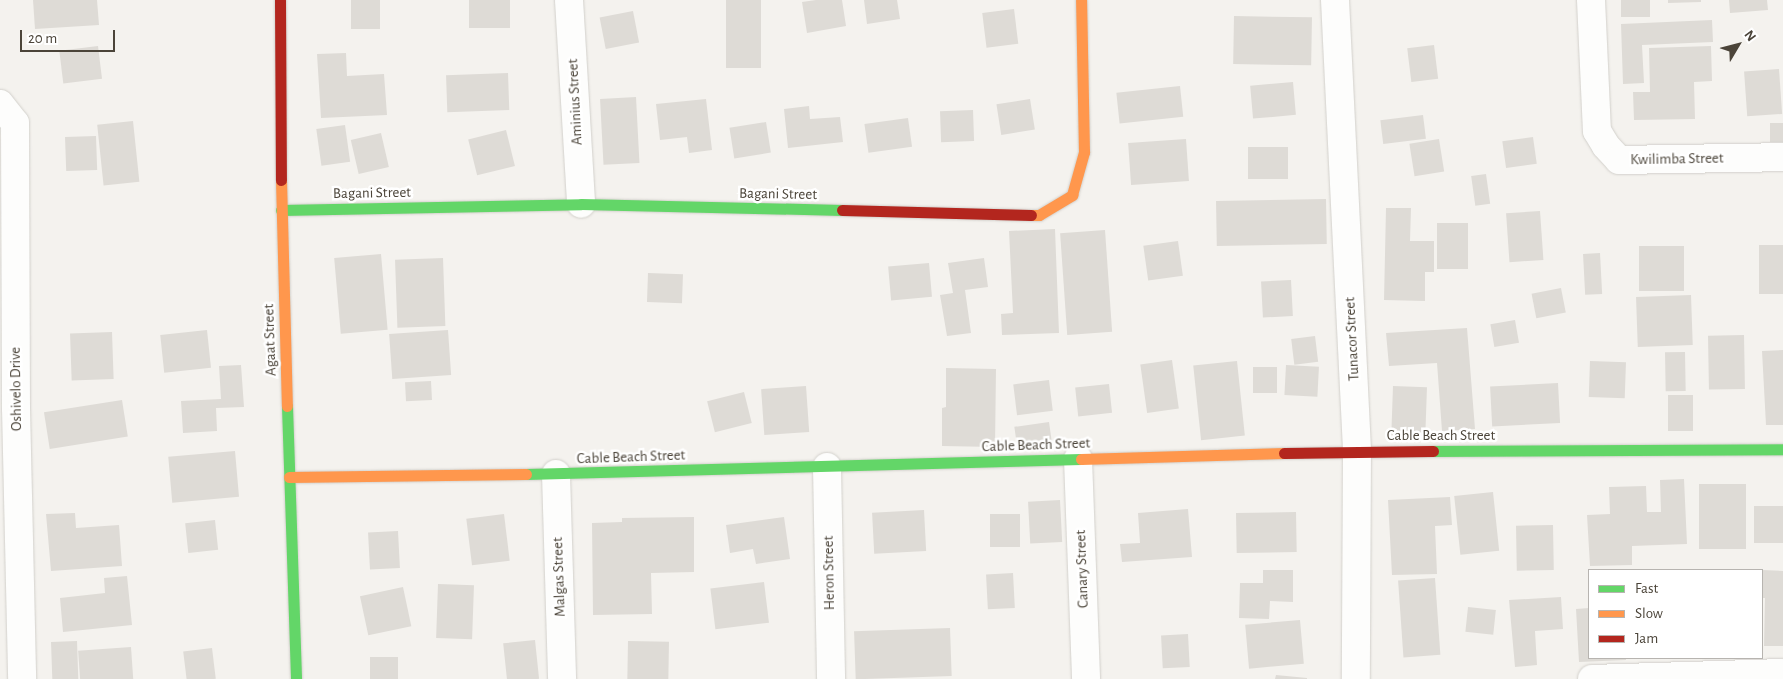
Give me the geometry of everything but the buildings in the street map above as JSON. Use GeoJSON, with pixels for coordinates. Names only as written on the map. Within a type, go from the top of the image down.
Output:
{"type":"FeatureCollection","features":[{"type":"Feature","properties":{"kind":"street","name":"Agaat Street"},"geometry":{"type":"LineString","coordinates":[[280,0],[281,210],[296,679]]}},
{"type":"Feature","properties":{"kind":"street","name":"Aminius Street"},"geometry":{"type":"LineString","coordinates":[[569,0],[581,204]]}},
{"type":"Feature","properties":{"kind":"street","name":"Bagani Street"},"geometry":{"type":"LineString","coordinates":[[281,210],[581,204],[1039,214],[1072,195],[1084,152],[1080,0]]}},
{"type":"Feature","properties":{"kind":"street","name":"Tunacor Street"},"geometry":{"type":"LineString","coordinates":[[1335,0],[1357,451],[1356,679]]}},
{"type":"Feature","properties":{"kind":"street","name":"Kwilimba Street"},"geometry":{"type":"LineString","coordinates":[[1591,0],[1597,131],[1606,146],[1619,160],[1783,157]]}},
{"type":"Feature","properties":{"kind":"street","name":"Oshivelo Drive"},"geometry":{"type":"LineString","coordinates":[[0,104],[14,123],[16,418],[22,679]]}},
{"type":"Feature","properties":{"kind":"street","name":"Cable Beach Street"},"geometry":{"type":"LineString","coordinates":[[289,477],[556,474],[1357,451],[1783,449]]}},
{"type":"Feature","properties":{"kind":"street","name":"Canary Street"},"geometry":{"type":"LineString","coordinates":[[1078,459],[1086,679]]}},
{"type":"Feature","properties":{"kind":"street","name":"Heron Street"},"geometry":{"type":"LineString","coordinates":[[827,467],[831,679]]}},
{"type":"Feature","properties":{"kind":"street","name":"Malgas Street"},"geometry":{"type":"LineString","coordinates":[[556,474],[562,679]]}},
{"type":"Feature","properties":{"kind":"street"},"geometry":{"type":"LineString","coordinates":[[1592,679],[1783,673]]}},
{"type":"Feature","properties":{"kind":"traffic: fast"},"geometry":{"type":"LineString","coordinates":[[281,210],[581,204],[842,210]]}},
{"type":"Feature","properties":{"kind":"traffic: fast"},"geometry":{"type":"LineString","coordinates":[[287,406],[296,679]]}},
{"type":"Feature","properties":{"kind":"traffic: fast"},"geometry":{"type":"LineString","coordinates":[[1433,451],[1783,449]]}},
{"type":"Feature","properties":{"kind":"traffic: fast"},"geometry":{"type":"LineString","coordinates":[[526,474],[1081,459]]}},
{"type":"Feature","properties":{"kind":"traffic: slow"},"geometry":{"type":"LineString","coordinates":[[1031,215],[1039,215],[1072,195],[1084,152],[1081,0]]}},
{"type":"Feature","properties":{"kind":"traffic: slow"},"geometry":{"type":"LineString","coordinates":[[281,180],[287,406]]}},
{"type":"Feature","properties":{"kind":"traffic: slow"},"geometry":{"type":"LineString","coordinates":[[1081,459],[1284,453]]}},
{"type":"Feature","properties":{"kind":"traffic: slow"},"geometry":{"type":"LineString","coordinates":[[289,477],[526,474]]}},
{"type":"Feature","properties":{"kind":"traffic: jam"},"geometry":{"type":"LineString","coordinates":[[280,0],[281,180]]}},
{"type":"Feature","properties":{"kind":"traffic: jam"},"geometry":{"type":"LineString","coordinates":[[842,210],[1031,215]]}},
{"type":"Feature","properties":{"kind":"traffic: jam"},"geometry":{"type":"LineString","coordinates":[[1284,453],[1433,451]]}}]}
